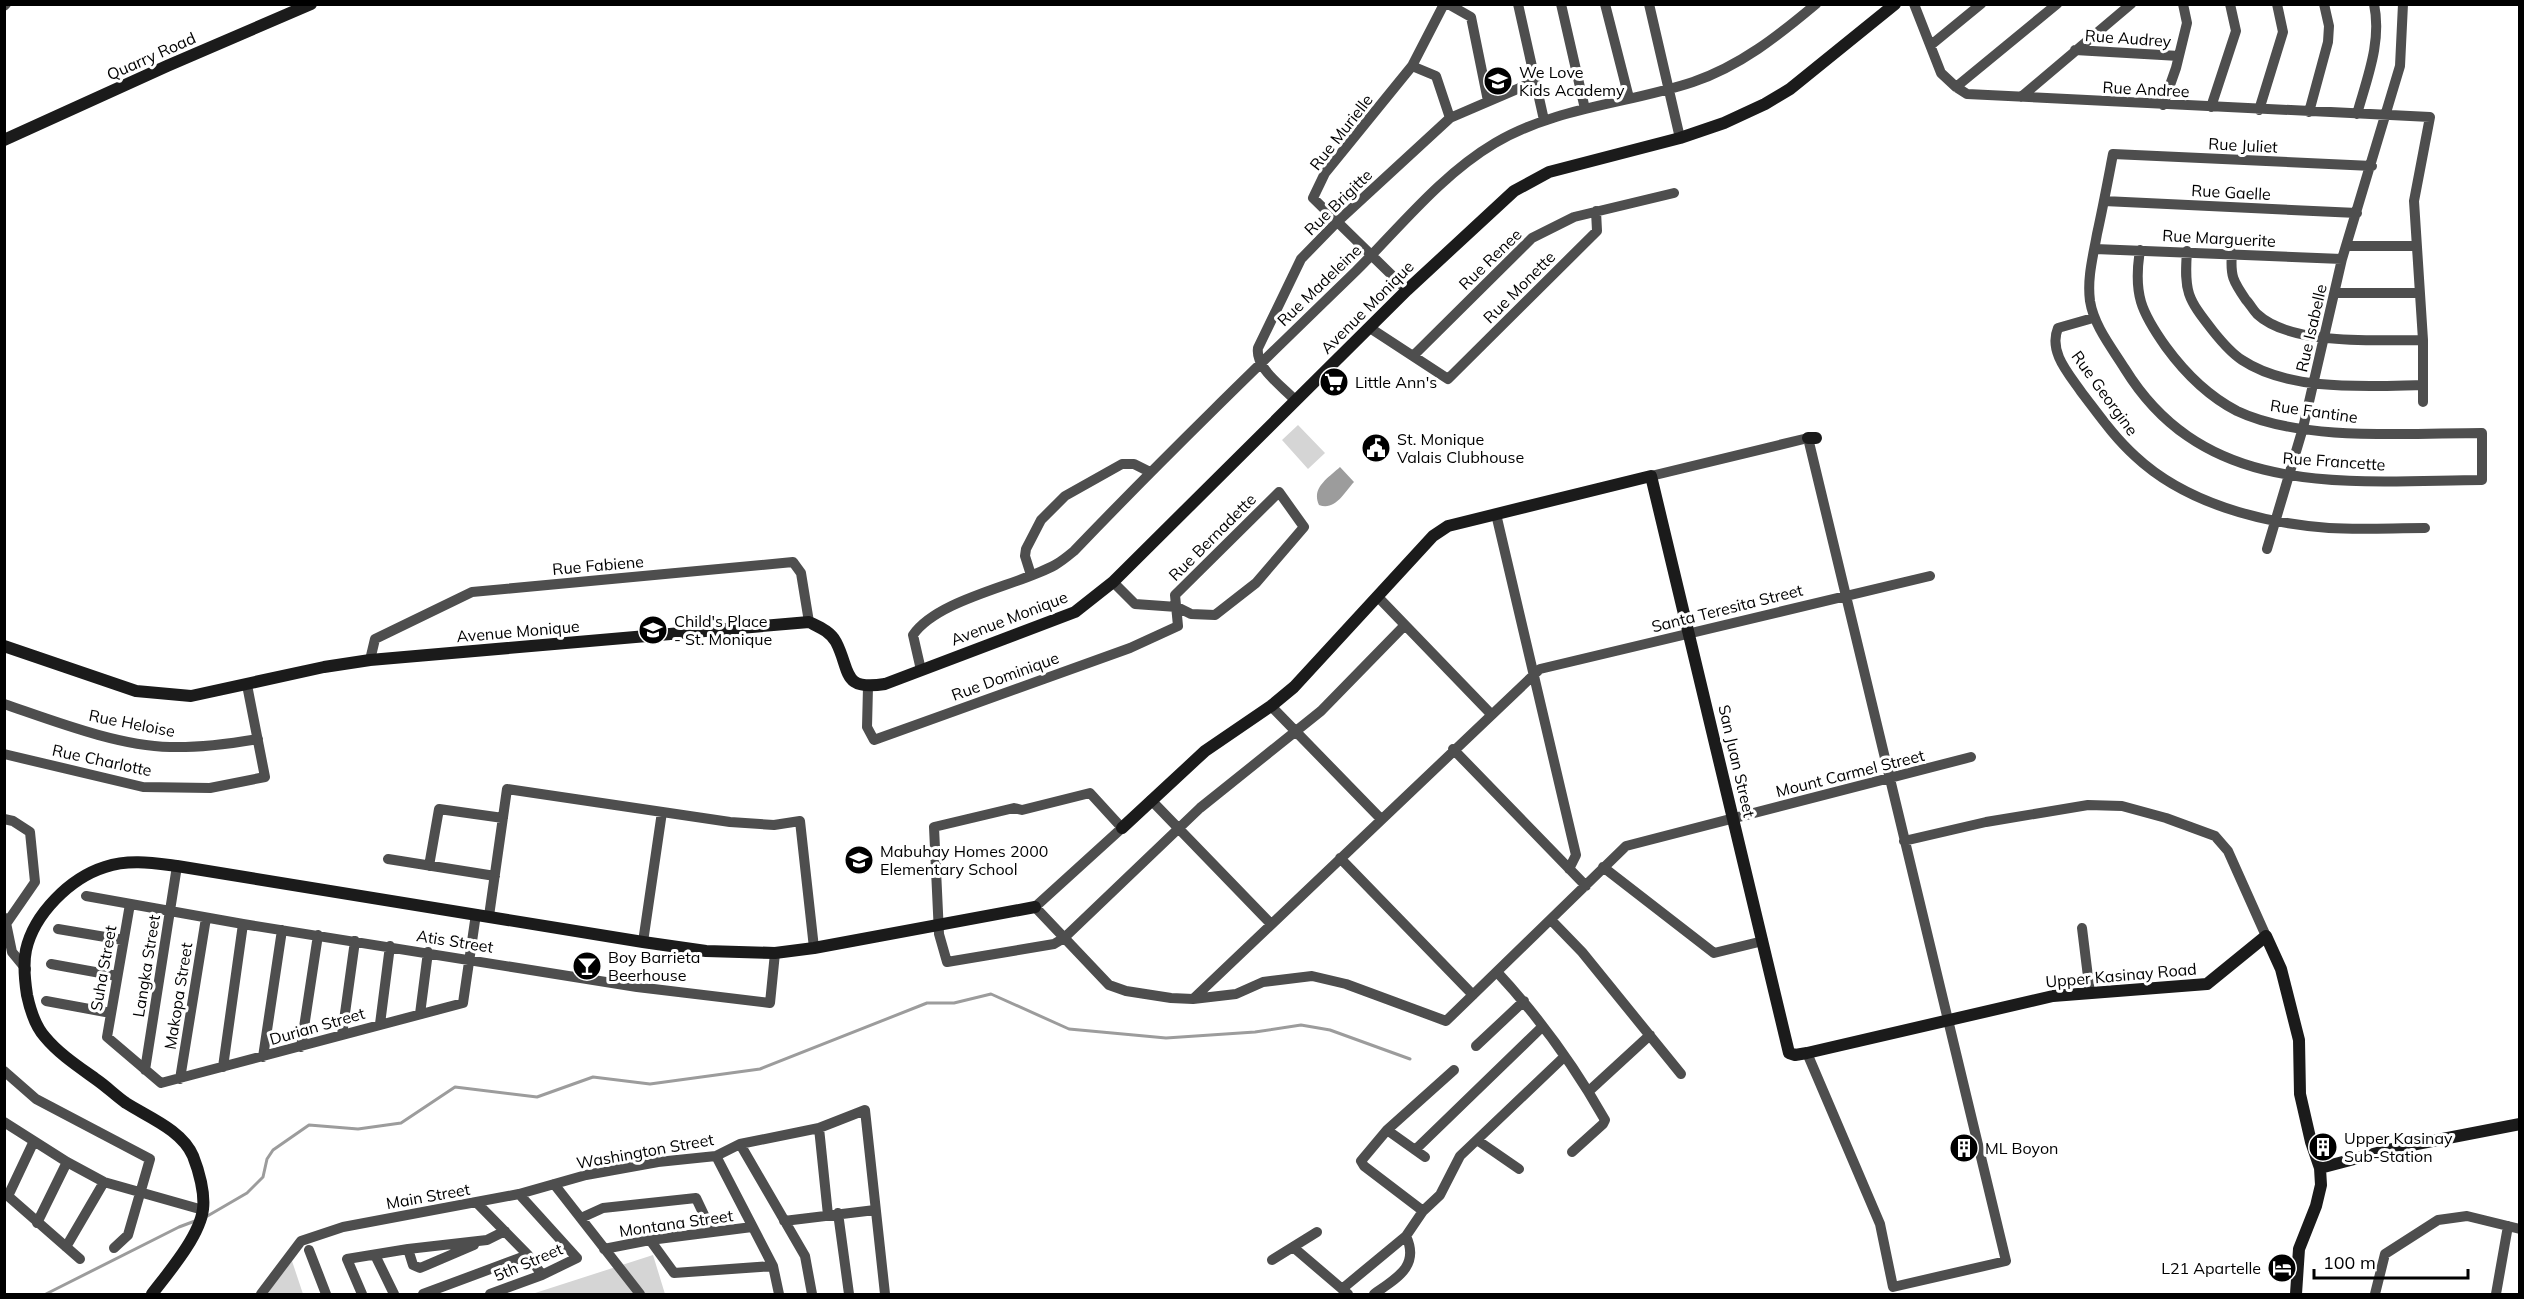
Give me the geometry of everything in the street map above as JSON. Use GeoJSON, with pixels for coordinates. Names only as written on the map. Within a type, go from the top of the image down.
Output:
{"type":"FeatureCollection","features":[{"type":"Feature","properties":{"kind":"street","name":"Quarry Road"},"geometry":{"type":"LineString","coordinates":[[4,140],[311,4]]}},
{"type":"Feature","properties":{"kind":"street","name":"Rue Murielle"},"geometry":{"type":"LineString","coordinates":[[1407,290],[1313,198],[1325,173],[1412,66],[1446,4]]}},
{"type":"Feature","properties":{"kind":"street"},"geometry":{"type":"LineString","coordinates":[[1446,4],[1471,18],[1488,101]]}},
{"type":"Feature","properties":{"kind":"street"},"geometry":{"type":"LineString","coordinates":[[1518,4],[1544,120]]}},
{"type":"Feature","properties":{"kind":"street"},"geometry":{"type":"LineString","coordinates":[[1561,4],[1585,109]]}},
{"type":"Feature","properties":{"kind":"street"},"geometry":{"type":"LineString","coordinates":[[1605,4],[1629,98]]}},
{"type":"Feature","properties":{"kind":"street"},"geometry":{"type":"LineString","coordinates":[[1649,4],[1680,138]]}},
{"type":"Feature","properties":{"kind":"street","name":"Rue Madeleine"},"geometry":{"type":"LineString","coordinates":[[921,670],[913,635],[919,627],[961,602],[1055,565],[1074,551],[1150,472],[1449,177],[1494,143],[1544,120],[1669,89],[1709,76],[1758,50],[1816,4]]}},
{"type":"Feature","properties":{"kind":"street","name":"Avenue Monique"},"geometry":{"type":"LineString","coordinates":[[868,687],[885,684],[1075,612],[1113,582],[1407,290],[1514,191],[1534,179],[1564,167],[1680,138],[1724,123],[1790,89],[1895,4]]}},
{"type":"Feature","properties":{"kind":"street"},"geometry":{"type":"LineString","coordinates":[[1914,4],[1941,73],[1956,87],[2057,4]]}},
{"type":"Feature","properties":{"kind":"street"},"geometry":{"type":"LineString","coordinates":[[1931,45],[1981,4]]}},
{"type":"Feature","properties":{"kind":"street"},"geometry":{"type":"LineString","coordinates":[[2021,97],[2131,4]]}},
{"type":"Feature","properties":{"kind":"street"},"geometry":{"type":"LineString","coordinates":[[2163,105],[2187,23],[2183,4]]}},
{"type":"Feature","properties":{"kind":"street"},"geometry":{"type":"LineString","coordinates":[[2211,107],[2236,32],[2230,4]]}},
{"type":"Feature","properties":{"kind":"street"},"geometry":{"type":"LineString","coordinates":[[2259,110],[2283,32],[2277,4]]}},
{"type":"Feature","properties":{"kind":"street"},"geometry":{"type":"LineString","coordinates":[[2309,112],[2328,42],[2329,26],[2324,4]]}},
{"type":"Feature","properties":{"kind":"street"},"geometry":{"type":"LineString","coordinates":[[2357,114],[2375,49],[2374,4]]}},
{"type":"Feature","properties":{"kind":"street","name":"Rue Isabelle"},"geometry":{"type":"LineString","coordinates":[[2267,549],[2303,428],[2342,259],[2372,166],[2400,66],[2403,4]]}},
{"type":"Feature","properties":{"kind":"street","name":"Rue Audrey"},"geometry":{"type":"LineString","coordinates":[[2075,50],[2179,56]]}},
{"type":"Feature","properties":{"kind":"street"},"geometry":{"type":"LineString","coordinates":[[1412,66],[1436,76],[1450,118]]}},
{"type":"Feature","properties":{"kind":"street","name":"Rue Brigitte"},"geometry":{"type":"LineString","coordinates":[[1260,363],[1258,348],[1301,258],[1450,118],[1536,81]]}},
{"type":"Feature","properties":{"kind":"street","name":"Rue Andree"},"geometry":{"type":"LineString","coordinates":[[1956,87],[1967,94],[2430,117],[2414,201],[2417,246]]}},
{"type":"Feature","properties":{"kind":"street","name":"Rue Juliet"},"geometry":{"type":"LineString","coordinates":[[2113,154],[2372,166]]}},
{"type":"Feature","properties":{"kind":"street","name":"Rue Francette"},"geometry":{"type":"LineString","coordinates":[[2113,154],[2089,280],[2093,318],[2139,392],[2161,416],[2183,434],[2234,462],[2289,477],[2332,480],[2482,480]]}},
{"type":"Feature","properties":{"kind":"street","name":"Rue Renee"},"geometry":{"type":"LineString","coordinates":[[1413,356],[1532,238],[1559,223],[1596,211],[1674,193]]}},
{"type":"Feature","properties":{"kind":"street","name":"Rue Gaelle"},"geometry":{"type":"LineString","coordinates":[[2104,201],[2357,213]]}},
{"type":"Feature","properties":{"kind":"street","name":"Rue Monette"},"geometry":{"type":"LineString","coordinates":[[1413,356],[1449,379],[1597,231],[1596,211]]}},
{"type":"Feature","properties":{"kind":"street"},"geometry":{"type":"LineString","coordinates":[[2346,246],[2417,246],[2423,402]]}},
{"type":"Feature","properties":{"kind":"street","name":"Rue Marguerite"},"geometry":{"type":"LineString","coordinates":[[2095,249],[2342,259]]}},
{"type":"Feature","properties":{"kind":"street","name":"Rue Fantine"},"geometry":{"type":"LineString","coordinates":[[2140,250],[2137,274],[2138,294],[2150,325],[2180,367],[2208,392],[2237,411],[2270,422],[2303,428],[2346,433],[2482,433],[2482,480]]}},
{"type":"Feature","properties":{"kind":"street"},"geometry":{"type":"LineString","coordinates":[[2187,251],[2185,283],[2190,298],[2222,342],[2242,360],[2265,372],[2314,384],[2423,385]]}},
{"type":"Feature","properties":{"kind":"street"},"geometry":{"type":"LineString","coordinates":[[2232,254],[2230,274],[2235,285],[2257,315],[2275,325],[2324,338],[2351,341],[2422,340]]}},
{"type":"Feature","properties":{"kind":"street"},"geometry":{"type":"LineString","coordinates":[[2335,293],[2420,293]]}},
{"type":"Feature","properties":{"kind":"street","name":"Rue Georgine"},"geometry":{"type":"LineString","coordinates":[[2093,318],[2058,328],[2054,338],[2055,349],[2067,372],[2117,439],[2171,484],[2232,510],[2276,520],[2329,528],[2425,528]]}},
{"type":"Feature","properties":{"kind":"street"},"geometry":{"type":"LineString","coordinates":[[1370,328],[1413,356]]}},
{"type":"Feature","properties":{"kind":"street"},"geometry":{"type":"LineString","coordinates":[[1260,363],[1295,400]]}},
{"type":"Feature","properties":{"kind":"street"},"geometry":{"type":"LineString","coordinates":[[152,1294],[193,1235],[202,1213],[197,1167],[192,1153],[184,1142],[72,1062],[44,1036],[30,1010],[25,984],[26,951],[37,923],[74,884],[103,867],[123,863],[177,866],[706,951],[775,952],[813,948],[1035,907],[1205,751],[1271,706],[1294,687],[1433,536],[1448,526],[1812,438],[1889,778],[2006,1261],[1893,1287],[1880,1224],[1808,1053]]}},
{"type":"Feature","properties":{"kind":"street"},"geometry":{"type":"LineString","coordinates":[[1031,575],[1025,556],[1026,549],[1049,509],[1065,496],[1122,464],[1134,464],[1150,472]]}},
{"type":"Feature","properties":{"kind":"street","name":"San Juan Street"},"geometry":{"type":"LineString","coordinates":[[1651,476],[1789,1053]]}},
{"type":"Feature","properties":{"kind":"street","name":"Rue Bernadette"},"geometry":{"type":"LineString","coordinates":[[1279,492],[1304,527],[1256,583],[1215,615],[1191,614],[1177,607],[1175,595],[1279,492]]}},
{"type":"Feature","properties":{"kind":"street"},"geometry":{"type":"LineString","coordinates":[[1496,514],[1576,855],[1569,869]]}},
{"type":"Feature","properties":{"kind":"street","name":"Rue Fabiene"},"geometry":{"type":"LineString","coordinates":[[370,660],[375,639],[472,592],[794,562],[801,573],[809,622]]}},
{"type":"Feature","properties":{"kind":"street","name":"Santa Teresita Street"},"geometry":{"type":"LineString","coordinates":[[1533,673],[1550,666],[1930,576]]}},
{"type":"Feature","properties":{"kind":"street"},"geometry":{"type":"LineString","coordinates":[[1113,582],[1135,604],[1177,607]]}},
{"type":"Feature","properties":{"kind":"street"},"geometry":{"type":"LineString","coordinates":[[1378,597],[1490,713]]}},
{"type":"Feature","properties":{"kind":"street","name":"Rue Dominique"},"geometry":{"type":"LineString","coordinates":[[868,687],[867,727],[874,740],[1130,648],[1178,626],[1177,607]]}},
{"type":"Feature","properties":{"kind":"street"},"geometry":{"type":"LineString","coordinates":[[809,622],[825,630],[835,640],[846,670],[852,679],[868,687]]}},
{"type":"Feature","properties":{"kind":"street","name":"Avenue Monique"},"geometry":{"type":"LineString","coordinates":[[4,646],[136,691],[191,696],[247,686],[324,667],[370,660],[809,622]]}},
{"type":"Feature","properties":{"kind":"street"},"geometry":{"type":"LineString","coordinates":[[1122,828],[1090,793],[1022,810],[1014,808],[934,827],[939,924],[944,958],[947,962],[1054,944],[1064,938],[1222,789],[1296,732],[1342,692],[1405,625]]}},
{"type":"Feature","properties":{"kind":"street"},"geometry":{"type":"LineString","coordinates":[[1035,907],[1109,985],[1126,991],[1193,999],[1533,673]]}},
{"type":"Feature","properties":{"kind":"street"},"geometry":{"type":"LineString","coordinates":[[247,686],[258,739]]}},
{"type":"Feature","properties":{"kind":"street","name":"Rue Heloise"},"geometry":{"type":"LineString","coordinates":[[4,704],[105,737],[168,748],[217,746],[258,739]]}},
{"type":"Feature","properties":{"kind":"street"},"geometry":{"type":"LineString","coordinates":[[1271,706],[1381,819]]}},
{"type":"Feature","properties":{"kind":"street","name":"Rue Charlotte"},"geometry":{"type":"LineString","coordinates":[[4,754],[143,787],[210,788],[266,777],[258,739]]}},
{"type":"Feature","properties":{"kind":"street"},"geometry":{"type":"LineString","coordinates":[[1454,749],[1586,886]]}},
{"type":"Feature","properties":{"kind":"street","name":"Mount Carmel Street"},"geometry":{"type":"LineString","coordinates":[[1193,999],[1236,994],[1263,982],[1312,976],[1346,984],[1446,1022],[1626,846],[1971,757]]}},
{"type":"Feature","properties":{"kind":"street"},"geometry":{"type":"LineString","coordinates":[[489,916],[507,789],[768,825],[800,821],[813,948]]}},
{"type":"Feature","properties":{"kind":"street"},"geometry":{"type":"LineString","coordinates":[[1150,800],[1271,924]]}},
{"type":"Feature","properties":{"kind":"street"},"geometry":{"type":"LineString","coordinates":[[1904,841],[1986,822],[2088,805],[2122,806],[2166,818],[2215,836],[2229,852],[2281,969],[2299,1040],[2300,1094],[2311,1142],[2320,1168],[2321,1185],[2316,1206],[2299,1249],[2296,1294]]}},
{"type":"Feature","properties":{"kind":"street"},"geometry":{"type":"LineString","coordinates":[[429,866],[439,808],[503,818]]}},
{"type":"Feature","properties":{"kind":"street"},"geometry":{"type":"LineString","coordinates":[[643,942],[662,812]]}},
{"type":"Feature","properties":{"kind":"street"},"geometry":{"type":"LineString","coordinates":[[4,819],[13,821],[30,832],[35,882],[5,920],[12,952],[26,969]]}},
{"type":"Feature","properties":{"kind":"street"},"geometry":{"type":"LineString","coordinates":[[1340,858],[1473,995]]}},
{"type":"Feature","properties":{"kind":"street"},"geometry":{"type":"LineString","coordinates":[[388,859],[495,876]]}},
{"type":"Feature","properties":{"kind":"street","name":"Langka Street"},"geometry":{"type":"LineString","coordinates":[[145,1070],[177,866]]}},
{"type":"Feature","properties":{"kind":"street"},"geometry":{"type":"LineString","coordinates":[[1604,867],[1714,953],[1762,941]]}},
{"type":"Feature","properties":{"kind":"street","name":"Atis Street"},"geometry":{"type":"LineString","coordinates":[[86,896],[206,918],[637,987],[770,1003],[775,952]]}},
{"type":"Feature","properties":{"kind":"street","name":"Suha Street"},"geometry":{"type":"LineString","coordinates":[[107,1037],[130,904]]}},
{"type":"Feature","properties":{"kind":"street","name":"Durian Street"},"geometry":{"type":"LineString","coordinates":[[107,1037],[161,1083],[463,1003],[476,914]]}},
{"type":"Feature","properties":{"kind":"street","name":"Makopa Street"},"geometry":{"type":"LineString","coordinates":[[180,1079],[206,918]]}},
{"type":"Feature","properties":{"kind":"street"},"geometry":{"type":"LineString","coordinates":[[1551,920],[1582,952],[1681,1074]]}},
{"type":"Feature","properties":{"kind":"street"},"geometry":{"type":"LineString","coordinates":[[223,1067],[243,924]]}},
{"type":"Feature","properties":{"kind":"street"},"geometry":{"type":"LineString","coordinates":[[2082,928],[2090,993]]}},
{"type":"Feature","properties":{"kind":"street"},"geometry":{"type":"LineString","coordinates":[[58,929],[123,940]]}},
{"type":"Feature","properties":{"kind":"street"},"geometry":{"type":"LineString","coordinates":[[263,1057],[282,930]]}},
{"type":"Feature","properties":{"kind":"street"},"geometry":{"type":"LineString","coordinates":[[302,1047],[318,935]]}},
{"type":"Feature","properties":{"kind":"street","name":"Upper Kasinay Road"},"geometry":{"type":"LineString","coordinates":[[1789,1053],[1795,1055],[1808,1053],[2034,1000],[2090,993],[2207,984],[2266,936]]}},
{"type":"Feature","properties":{"kind":"street"},"geometry":{"type":"LineString","coordinates":[[342,1035],[356,941]]}},
{"type":"Feature","properties":{"kind":"street"},"geometry":{"type":"LineString","coordinates":[[380,1024],[390,946]]}},
{"type":"Feature","properties":{"kind":"street"},"geometry":{"type":"LineString","coordinates":[[420,1014],[428,952]]}},
{"type":"Feature","properties":{"kind":"street"},"geometry":{"type":"LineString","coordinates":[[51,964],[117,976]]}},
{"type":"Feature","properties":{"kind":"street"},"geometry":{"type":"LineString","coordinates":[[1497,972],[1524,1001],[1589,1091],[1605,1120],[1604,1124],[1572,1152]]}},
{"type":"Feature","properties":{"kind":"street"},"geometry":{"type":"LineString","coordinates":[[46,1001],[111,1013]]}},
{"type":"Feature","properties":{"kind":"street"},"geometry":{"type":"LineString","coordinates":[[1476,1046],[1524,1001]]}},
{"type":"Feature","properties":{"kind":"street"},"geometry":{"type":"LineString","coordinates":[[1414,1150],[1542,1027]]}},
{"type":"Feature","properties":{"kind":"street"},"geometry":{"type":"LineString","coordinates":[[1589,1091],[1650,1035]]}},
{"type":"Feature","properties":{"kind":"street"},"geometry":{"type":"LineString","coordinates":[[1293,1247],[1345,1292],[1406,1236],[1423,1211],[1440,1196],[1460,1156],[1564,1057]]}},
{"type":"Feature","properties":{"kind":"street"},"geometry":{"type":"LineString","coordinates":[[1423,1211],[1364,1166],[1361,1161],[1387,1130],[1454,1070]]}},
{"type":"Feature","properties":{"kind":"street"},"geometry":{"type":"LineString","coordinates":[[4,1071],[36,1099],[150,1159],[128,1235],[114,1248]]}},
{"type":"Feature","properties":{"kind":"street","name":"Washington Street"},"geometry":{"type":"LineString","coordinates":[[554,1184],[586,1175],[658,1162],[716,1156],[740,1144],[819,1128],[866,1110],[875,1210]]}},
{"type":"Feature","properties":{"kind":"street"},"geometry":{"type":"LineString","coordinates":[[4,1122],[67,1162],[104,1182],[202,1213]]}},
{"type":"Feature","properties":{"kind":"street"},"geometry":{"type":"LineString","coordinates":[[2320,1168],[2396,1148],[2520,1124]]}},
{"type":"Feature","properties":{"kind":"street"},"geometry":{"type":"LineString","coordinates":[[819,1128],[849,1294]]}},
{"type":"Feature","properties":{"kind":"street"},"geometry":{"type":"LineString","coordinates":[[1387,1130],[1425,1157]]}},
{"type":"Feature","properties":{"kind":"street"},"geometry":{"type":"LineString","coordinates":[[1477,1140],[1519,1169]]}},
{"type":"Feature","properties":{"kind":"street"},"geometry":{"type":"LineString","coordinates":[[34,1142],[8,1196],[80,1258]]}},
{"type":"Feature","properties":{"kind":"street"},"geometry":{"type":"LineString","coordinates":[[740,1144],[805,1256],[812,1294]]}},
{"type":"Feature","properties":{"kind":"street"},"geometry":{"type":"LineString","coordinates":[[716,1156],[773,1266],[779,1294]]}},
{"type":"Feature","properties":{"kind":"street"},"geometry":{"type":"LineString","coordinates":[[37,1223],[67,1162]]}},
{"type":"Feature","properties":{"kind":"street"},"geometry":{"type":"LineString","coordinates":[[66,1247],[104,1182]]}},
{"type":"Feature","properties":{"kind":"street"},"geometry":{"type":"LineString","coordinates":[[554,1184],[640,1294]]}},
{"type":"Feature","properties":{"kind":"street","name":"Main Street"},"geometry":{"type":"LineString","coordinates":[[308,1244],[343,1227],[519,1194],[554,1184]]}},
{"type":"Feature","properties":{"kind":"street","name":"5th Street"},"geometry":{"type":"LineString","coordinates":[[490,1294],[542,1275],[577,1258],[519,1194]]}},
{"type":"Feature","properties":{"kind":"street"},"geometry":{"type":"LineString","coordinates":[[581,1218],[603,1208],[696,1198],[711,1232]]}},
{"type":"Feature","properties":{"kind":"street"},"geometry":{"type":"LineString","coordinates":[[476,1202],[528,1255],[542,1275]]}},
{"type":"Feature","properties":{"kind":"street"},"geometry":{"type":"LineString","coordinates":[[784,1221],[875,1210],[885,1294]]}},
{"type":"Feature","properties":{"kind":"street"},"geometry":{"type":"LineString","coordinates":[[2374,1294],[2385,1254],[2438,1220],[2467,1216],[2520,1229]]}},
{"type":"Feature","properties":{"kind":"street"},"geometry":{"type":"LineString","coordinates":[[2496,1294],[2508,1226]]}},
{"type":"Feature","properties":{"kind":"street","name":"Montana Street"},"geometry":{"type":"LineString","coordinates":[[604,1249],[650,1240],[752,1227]]}},
{"type":"Feature","properties":{"kind":"street"},"geometry":{"type":"LineString","coordinates":[[408,1249],[413,1265],[420,1268],[505,1231]]}},
{"type":"Feature","properties":{"kind":"street"},"geometry":{"type":"LineString","coordinates":[[1272,1260],[1317,1233]]}},
{"type":"Feature","properties":{"kind":"street"},"geometry":{"type":"LineString","coordinates":[[1374,1294],[1389,1283],[1411,1260],[1410,1245],[1406,1236]]}},
{"type":"Feature","properties":{"kind":"street"},"geometry":{"type":"LineString","coordinates":[[362,1294],[347,1259],[487,1240]]}},
{"type":"Feature","properties":{"kind":"street"},"geometry":{"type":"LineString","coordinates":[[650,1240],[674,1273],[773,1266]]}},
{"type":"Feature","properties":{"kind":"street"},"geometry":{"type":"LineString","coordinates":[[261,1294],[301,1241],[308,1244],[326,1294]]}},
{"type":"Feature","properties":{"kind":"street"},"geometry":{"type":"LineString","coordinates":[[375,1255],[394,1294]]}},
{"type":"Feature","properties":{"kind":"street"},"geometry":{"type":"LineString","coordinates":[[423,1294],[528,1255]]}},
{"type":"Feature","properties":{"kind":"shaded area"},"geometry":{"type":"Polygon","coordinates":[[[1298,425],[1325,453],[1308,469],[1282,440],[1298,425]]]}},
{"type":"Feature","properties":{"kind":"shaded area"},"geometry":{"type":"Polygon","coordinates":[[[1340,467],[1354,482],[1334,503],[1319,505],[1317,493],[1319,488],[1340,467]]]}},
{"type":"Feature","properties":{"kind":"shaded area"},"geometry":{"type":"Polygon","coordinates":[[[653,1255],[665,1294],[532,1294],[653,1255]]]}},
{"type":"Feature","properties":{"kind":"shaded area"},"geometry":{"type":"Polygon","coordinates":[[[292,1261],[303,1294],[267,1294],[292,1261]]]}},
{"type":"Feature","properties":{"kind":"waterway"},"geometry":{"type":"LineString","coordinates":[[204,1218],[247,1193],[263,1177],[267,1159],[273,1150],[309,1125],[358,1129],[401,1123],[455,1087],[537,1097],[593,1077],[650,1084],[760,1069],[927,1003],[954,1003],[991,994],[1069,1029],[1166,1038],[1255,1032],[1301,1025],[1330,1030],[1410,1059]]}},
{"type":"Feature","properties":{"kind":"waterway"},"geometry":{"type":"LineString","coordinates":[[46,1294],[195,1221]]}},
{"type":"Feature","properties":{"kind":"place","name":"We Love Kids Academy"},"geometry":{"type":"Point","coordinates":[1498,81]}},
{"type":"Feature","properties":{"kind":"place","name":"Little Ann's"},"geometry":{"type":"Point","coordinates":[1334,382]}},
{"type":"Feature","properties":{"kind":"place","name":"St. Monique Valais Clubhouse"},"geometry":{"type":"Point","coordinates":[1376,448]}},
{"type":"Feature","properties":{"kind":"place","name":"Child's Place - St. Monique"},"geometry":{"type":"Point","coordinates":[653,630]}},
{"type":"Feature","properties":{"kind":"place","name":"Mabuhay Homes 2000 Elementary School"},"geometry":{"type":"Point","coordinates":[859,860]}},
{"type":"Feature","properties":{"kind":"place","name":"Boy Barrieta Beerhouse"},"geometry":{"type":"Point","coordinates":[587,966]}},
{"type":"Feature","properties":{"kind":"place","name":"Upper Kasinay Sub-Station"},"geometry":{"type":"Point","coordinates":[2323,1147]}},
{"type":"Feature","properties":{"kind":"place","name":"ML Boyon"},"geometry":{"type":"Point","coordinates":[1964,1148]}},
{"type":"Feature","properties":{"kind":"place","name":"L21 Apartelle"},"geometry":{"type":"Point","coordinates":[2282,1268]}}]}
